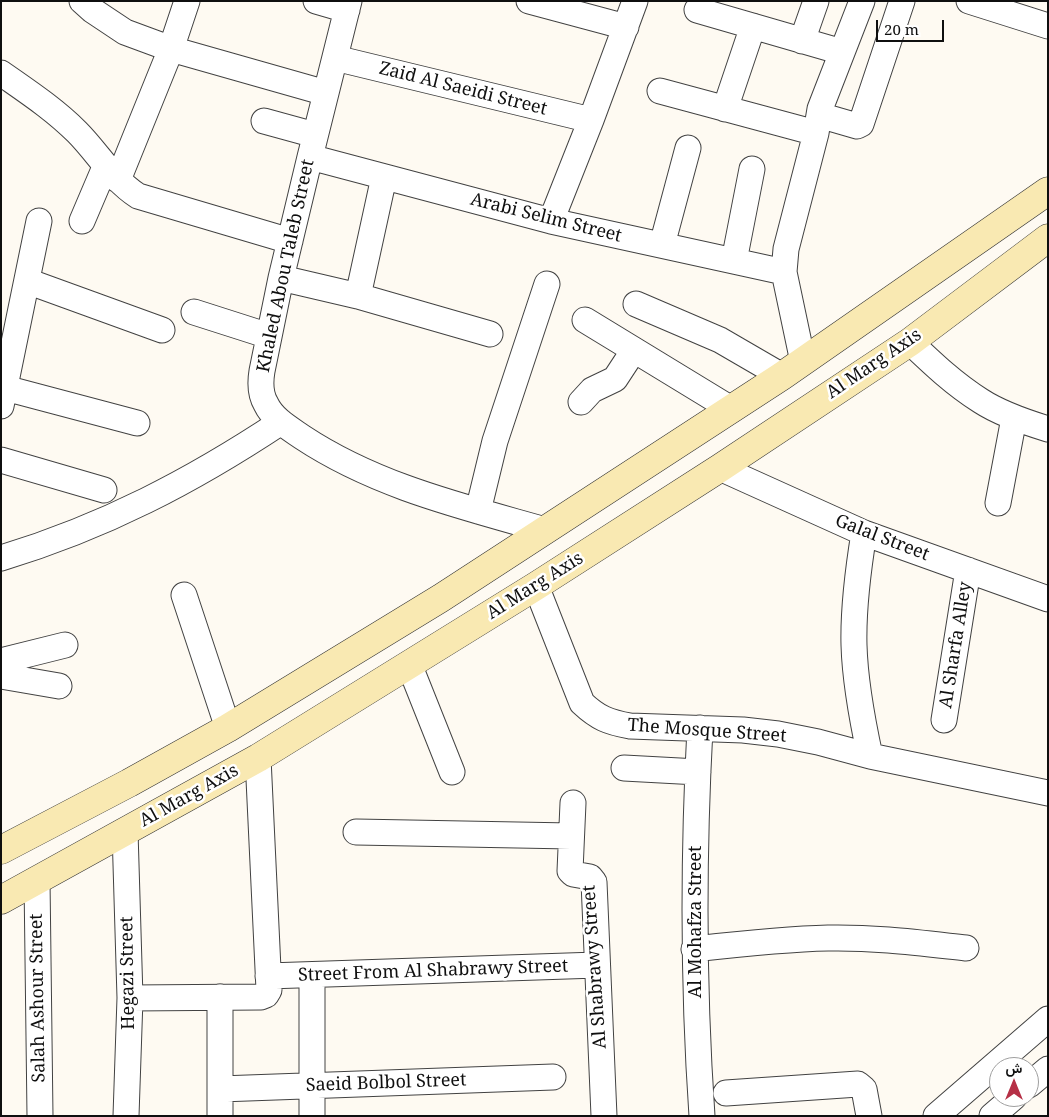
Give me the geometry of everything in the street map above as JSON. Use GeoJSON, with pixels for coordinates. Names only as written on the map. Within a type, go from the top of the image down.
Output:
{"type":"FeatureCollection","features":[{"type":"Feature","properties":{"kind":"main road"},"geometry":{"type":"LineString","coordinates":[[1,850],[130,783],[228,728],[441,598],[792,369],[1048,191]]}},
{"type":"Feature","properties":{"kind":"main road","name":"Al Marg Axis"},"geometry":{"type":"LineString","coordinates":[[1,900],[258,758],[536,586],[720,468],[910,342],[1048,238]]}},
{"type":"Feature","properties":{"kind":"street"},"geometry":{"type":"LineString","coordinates":[[82,1],[125,32],[171,49],[326,93]]}},
{"type":"Feature","properties":{"kind":"street"},"geometry":{"type":"LineString","coordinates":[[82,221],[112,174],[171,49],[187,1]]}},
{"type":"Feature","properties":{"kind":"street"},"geometry":{"type":"LineString","coordinates":[[316,1],[348,5]]}},
{"type":"Feature","properties":{"kind":"street"},"geometry":{"type":"LineString","coordinates":[[529,1],[626,27]]}},
{"type":"Feature","properties":{"kind":"street"},"geometry":{"type":"LineString","coordinates":[[551,221],[635,1]]}},
{"type":"Feature","properties":{"kind":"street"},"geometry":{"type":"LineString","coordinates":[[802,41],[816,1]]}},
{"type":"Feature","properties":{"kind":"street"},"geometry":{"type":"LineString","coordinates":[[636,304],[792,369],[784,272],[788,238],[825,94],[862,1]]}},
{"type":"Feature","properties":{"kind":"street"},"geometry":{"type":"LineString","coordinates":[[660,92],[725,108],[818,124],[857,126],[861,124],[902,1]]}},
{"type":"Feature","properties":{"kind":"street"},"geometry":{"type":"LineString","coordinates":[[969,1],[1048,26]]}},
{"type":"Feature","properties":{"kind":"street","name":"Khaled Abou Taleb Street"},"geometry":{"type":"LineString","coordinates":[[348,5],[312,146],[269,336],[260,383],[266,405],[281,422],[314,444],[348,464],[383,480],[420,494],[545,530]]}},
{"type":"Feature","properties":{"kind":"street"},"geometry":{"type":"LineString","coordinates":[[697,10],[730,10],[753,26],[842,52]]}},
{"type":"Feature","properties":{"kind":"street"},"geometry":{"type":"LineString","coordinates":[[725,108],[753,26]]}},
{"type":"Feature","properties":{"kind":"street","name":"Zaid Al Saeidi Street"},"geometry":{"type":"LineString","coordinates":[[334,58],[591,120]]}},
{"type":"Feature","properties":{"kind":"street"},"geometry":{"type":"LineString","coordinates":[[1,73],[63,118],[88,144],[112,174],[138,196],[290,241]]}},
{"type":"Feature","properties":{"kind":"street","name":"Arabi Selim Street"},"geometry":{"type":"LineString","coordinates":[[264,121],[312,146],[384,177],[551,221],[784,272]]}},
{"type":"Feature","properties":{"kind":"street"},"geometry":{"type":"LineString","coordinates":[[662,245],[688,148]]}},
{"type":"Feature","properties":{"kind":"street"},"geometry":{"type":"LineString","coordinates":[[734,261],[752,169]]}},
{"type":"Feature","properties":{"kind":"street"},"geometry":{"type":"LineString","coordinates":[[358,296],[384,177]]}},
{"type":"Feature","properties":{"kind":"street"},"geometry":{"type":"LineString","coordinates":[[39,221],[3,397],[137,423]]}},
{"type":"Feature","properties":{"kind":"street"},"geometry":{"type":"LineString","coordinates":[[281,278],[358,296],[490,334]]}},
{"type":"Feature","properties":{"kind":"street"},"geometry":{"type":"LineString","coordinates":[[27,280],[162,330]]}},
{"type":"Feature","properties":{"kind":"street"},"geometry":{"type":"LineString","coordinates":[[478,511],[495,441],[547,284]]}},
{"type":"Feature","properties":{"kind":"street"},"geometry":{"type":"LineString","coordinates":[[194,312],[269,336]]}},
{"type":"Feature","properties":{"kind":"street"},"geometry":{"type":"LineString","coordinates":[[585,320],[731,408]]}},
{"type":"Feature","properties":{"kind":"street"},"geometry":{"type":"LineString","coordinates":[[910,342],[951,380],[981,402],[1014,418],[1048,429]]}},
{"type":"Feature","properties":{"kind":"street"},"geometry":{"type":"LineString","coordinates":[[581,402],[592,390],[615,379],[634,350]]}},
{"type":"Feature","properties":{"kind":"street"},"geometry":{"type":"LineString","coordinates":[[998,503],[1014,418]]}},
{"type":"Feature","properties":{"kind":"street"},"geometry":{"type":"LineString","coordinates":[[1,558],[81,531],[135,508],[205,470],[281,422]]}},
{"type":"Feature","properties":{"kind":"street"},"geometry":{"type":"LineString","coordinates":[[1,460],[104,490]]}},
{"type":"Feature","properties":{"kind":"street","name":"Galal Street"},"geometry":{"type":"LineString","coordinates":[[720,468],[864,533],[1048,599]]}},
{"type":"Feature","properties":{"kind":"street"},"geometry":{"type":"LineString","coordinates":[[864,533],[856,589],[854,645],[858,701],[870,756]]}},
{"type":"Feature","properties":{"kind":"street","name":"Al Sharfa Alley"},"geometry":{"type":"LineString","coordinates":[[944,720],[968,570]]}},
{"type":"Feature","properties":{"kind":"street","name":"The Mosque Street"},"geometry":{"type":"LineString","coordinates":[[536,586],[582,703],[596,715],[612,723],[630,726],[743,730],[778,734],[818,742],[870,756],[1048,793]]}},
{"type":"Feature","properties":{"kind":"street"},"geometry":{"type":"LineString","coordinates":[[184,595],[228,728]]}},
{"type":"Feature","properties":{"kind":"street"},"geometry":{"type":"LineString","coordinates":[[1,661],[66,645]]}},
{"type":"Feature","properties":{"kind":"street"},"geometry":{"type":"LineString","coordinates":[[409,664],[452,772]]}},
{"type":"Feature","properties":{"kind":"street"},"geometry":{"type":"LineString","coordinates":[[1,676],[59,686]]}},
{"type":"Feature","properties":{"kind":"street","name":"Al Mohafza Street"},"geometry":{"type":"LineString","coordinates":[[700,728],[694,860],[694,949],[702,1116]]}},
{"type":"Feature","properties":{"kind":"street"},"geometry":{"type":"LineString","coordinates":[[130,998],[262,997],[269,990],[258,758]]}},
{"type":"Feature","properties":{"kind":"street"},"geometry":{"type":"LineString","coordinates":[[624,768],[698,772]]}},
{"type":"Feature","properties":{"kind":"street","name":"Al Shabrawy Street"},"geometry":{"type":"LineString","coordinates":[[573,803],[570,871],[573,874],[590,877],[594,882],[604,1116]]}},
{"type":"Feature","properties":{"kind":"street","name":"Hegazi Street"},"geometry":{"type":"LineString","coordinates":[[125,831],[130,998],[126,1116]]}},
{"type":"Feature","properties":{"kind":"street"},"geometry":{"type":"LineString","coordinates":[[356,832],[571,836]]}},
{"type":"Feature","properties":{"kind":"street","name":"Salah Ashour Street"},"geometry":{"type":"LineString","coordinates":[[37,880],[40,1116]]}},
{"type":"Feature","properties":{"kind":"street"},"geometry":{"type":"LineString","coordinates":[[694,949],[762,941],[830,938],[898,940],[966,948]]}},
{"type":"Feature","properties":{"kind":"street","name":"Street From Al Shabrawy Street"},"geometry":{"type":"LineString","coordinates":[[268,976],[597,965]]}},
{"type":"Feature","properties":{"kind":"street"},"geometry":{"type":"LineString","coordinates":[[312,975],[312,1116]]}},
{"type":"Feature","properties":{"kind":"street"},"geometry":{"type":"LineString","coordinates":[[220,997],[220,1116]]}},
{"type":"Feature","properties":{"kind":"street"},"geometry":{"type":"LineString","coordinates":[[936,1116],[1048,1019]]}},
{"type":"Feature","properties":{"kind":"street","name":"Saeid Bolbol Street"},"geometry":{"type":"LineString","coordinates":[[220,1088],[552,1077]]}},
{"type":"Feature","properties":{"kind":"street"},"geometry":{"type":"LineString","coordinates":[[726,1093],[858,1084],[864,1088],[868,1116]]}},
{"type":"Feature","properties":{"kind":"street"},"geometry":{"type":"LineString","coordinates":[[992,1116],[1002,1107]]}}]}
